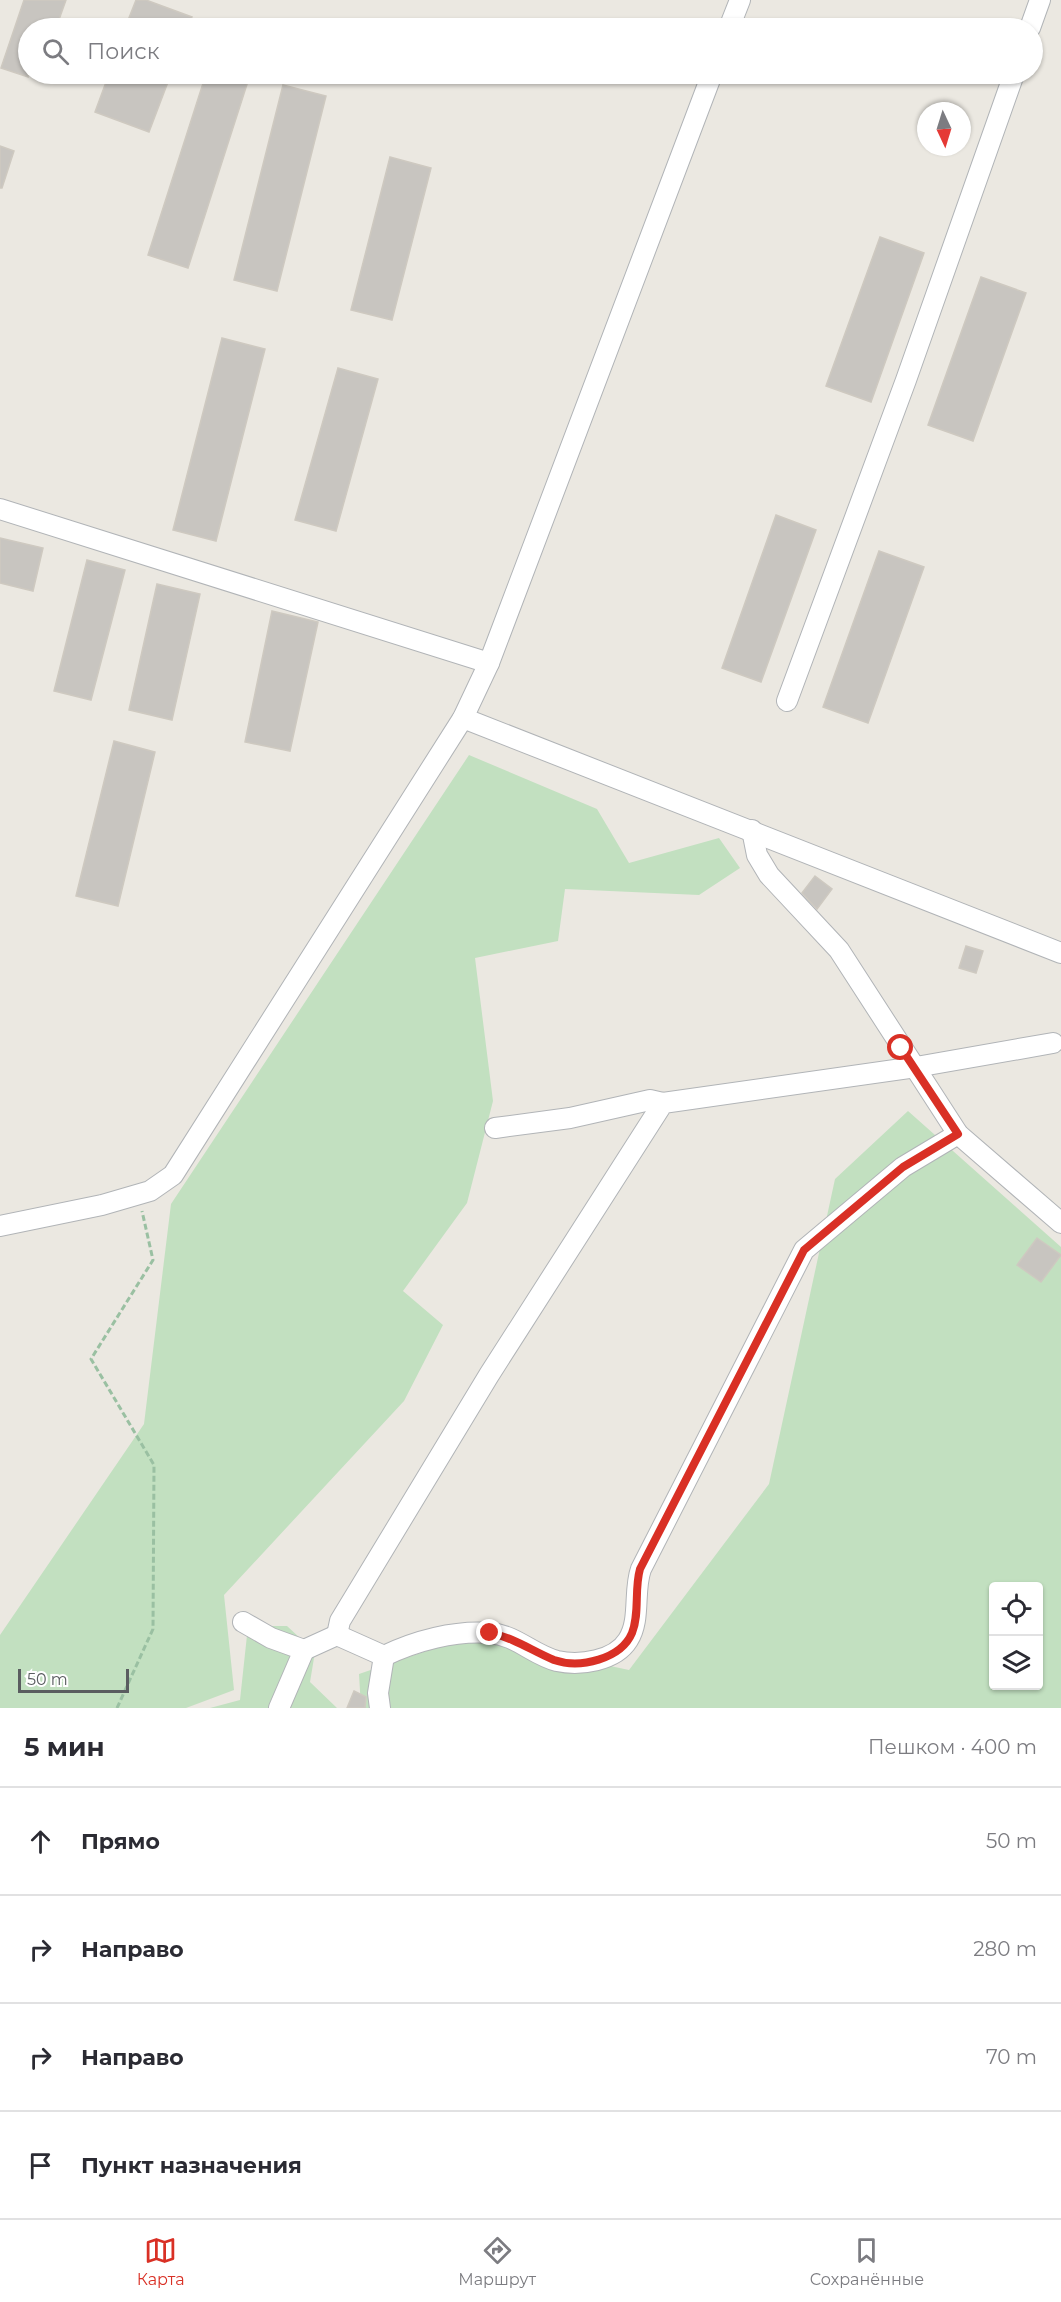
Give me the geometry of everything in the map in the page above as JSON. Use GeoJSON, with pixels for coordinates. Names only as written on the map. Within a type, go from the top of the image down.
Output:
{"type":"FeatureCollection","features":[{"type":"Feature","properties":{"kind":"street"},"geometry":{"type":"LineString","coordinates":[[733,18],[740,0]]}},
{"type":"Feature","properties":{"kind":"street"},"geometry":{"type":"LineString","coordinates":[[1034,18],[1040,0]]}},
{"type":"Feature","properties":{"kind":"street"},"geometry":{"type":"LineString","coordinates":[[0,1226],[138,1195],[150,1191],[173,1175],[463,718],[489,663],[708,84]]}},
{"type":"Feature","properties":{"kind":"street"},"geometry":{"type":"LineString","coordinates":[[787,700],[906,380],[1010,84]]}},
{"type":"Feature","properties":{"kind":"street"},"geometry":{"type":"LineString","coordinates":[[0,509],[489,663]]}},
{"type":"Feature","properties":{"kind":"street"},"geometry":{"type":"LineString","coordinates":[[463,718],[1061,953]]}},
{"type":"Feature","properties":{"kind":"street"},"geometry":{"type":"LineString","coordinates":[[752,830],[757,855],[768,875],[839,950],[958,1134],[1061,1223]]}},
{"type":"Feature","properties":{"kind":"street"},"geometry":{"type":"LineString","coordinates":[[495,1128],[570,1118],[650,1100],[663,1103],[916,1067],[1053,1043]]}},
{"type":"Feature","properties":{"kind":"street"},"geometry":{"type":"LineString","coordinates":[[336,1635],[340,1621],[483,1384],[663,1103]]}},
{"type":"Feature","properties":{"kind":"street"},"geometry":{"type":"LineString","coordinates":[[279,1708],[304,1650],[336,1635],[384,1656],[450,1634],[470,1633],[511,1637],[556,1661],[582,1662],[608,1658],[618,1651],[633,1631],[635,1592],[640,1569],[804,1250],[903,1167],[958,1134]]}},
{"type":"Feature","properties":{"kind":"street"},"geometry":{"type":"LineString","coordinates":[[243,1622],[271,1638],[304,1650]]}},
{"type":"Feature","properties":{"kind":"street"},"geometry":{"type":"LineString","coordinates":[[380,1708],[378,1693],[384,1656]]}},
{"type":"Feature","properties":{"kind":"path"},"geometry":{"type":"LineString","coordinates":[[117,1708],[153,1629],[154,1465],[91,1359],[153,1260],[138,1195]]}},
{"type":"Feature","properties":{"kind":"green space"},"geometry":{"type":"Polygon","coordinates":[[[469,755],[597,809],[629,863],[719,838],[740,868],[699,895],[565,889],[558,941],[475,958],[493,1101],[467,1203],[403,1291],[443,1325],[404,1401],[224,1595],[234,1690],[186,1708],[0,1708],[0,1635],[144,1424],[171,1204],[469,755]]]}},
{"type":"Feature","properties":{"kind":"green space"},"geometry":{"type":"Polygon","coordinates":[[[908,1111],[1061,1247],[1061,1708],[361,1708],[359,1674],[470,1636],[629,1670],[769,1484],[835,1179],[908,1111]]]}},
{"type":"Feature","properties":{"kind":"green space"},"geometry":{"type":"Polygon","coordinates":[[[248,1626],[287,1626],[315,1652],[310,1682],[337,1708],[210,1708],[240,1700],[248,1626]]]}},
{"type":"Feature","properties":{"kind":"building"},"geometry":{"type":"Polygon","coordinates":[[[24,0],[66,0],[60,18],[18,18],[18,74],[1,68],[24,0]]]}},
{"type":"Feature","properties":{"kind":"building"},"geometry":{"type":"Polygon","coordinates":[[[136,0],[146,0],[192,17],[192,18],[129,18],[136,0]]]}},
{"type":"Feature","properties":{"kind":"building"},"geometry":{"type":"Polygon","coordinates":[[[105,84],[167,84],[149,132],[95,112],[105,84]]]}},
{"type":"Feature","properties":{"kind":"building"},"geometry":{"type":"Polygon","coordinates":[[[203,84],[247,84],[188,268],[148,255],[203,84]]]}},
{"type":"Feature","properties":{"kind":"building"},"geometry":{"type":"Polygon","coordinates":[[[283,85],[326,96],[277,291],[234,280],[283,85]]]}},
{"type":"Feature","properties":{"kind":"building"},"geometry":{"type":"Polygon","coordinates":[[[0,146],[14,151],[2,188],[0,188],[0,146]]]}},
{"type":"Feature","properties":{"kind":"building"},"geometry":{"type":"Polygon","coordinates":[[[390,157],[431,168],[392,320],[351,310],[390,157]]]}},
{"type":"Feature","properties":{"kind":"building"},"geometry":{"type":"Polygon","coordinates":[[[880,237],[924,253],[871,402],[826,386],[880,237]]]}},
{"type":"Feature","properties":{"kind":"building"},"geometry":{"type":"Polygon","coordinates":[[[981,277],[1026,293],[973,441],[928,425],[981,277]]]}},
{"type":"Feature","properties":{"kind":"building"},"geometry":{"type":"Polygon","coordinates":[[[222,338],[265,349],[216,541],[173,530],[222,338]]]}},
{"type":"Feature","properties":{"kind":"building"},"geometry":{"type":"Polygon","coordinates":[[[338,368],[378,379],[336,531],[295,520],[338,368]]]}},
{"type":"Feature","properties":{"kind":"building"},"geometry":{"type":"Polygon","coordinates":[[[776,515],[816,530],[761,682],[722,668],[776,515]]]}},
{"type":"Feature","properties":{"kind":"building"},"geometry":{"type":"Polygon","coordinates":[[[0,538],[43,548],[33,591],[0,583],[0,538]]]}},
{"type":"Feature","properties":{"kind":"building"},"geometry":{"type":"Polygon","coordinates":[[[879,551],[924,567],[868,723],[823,707],[879,551]]]}},
{"type":"Feature","properties":{"kind":"building"},"geometry":{"type":"Polygon","coordinates":[[[87,560],[125,570],[91,700],[54,691],[87,560]]]}},
{"type":"Feature","properties":{"kind":"building"},"geometry":{"type":"Polygon","coordinates":[[[157,584],[200,594],[172,720],[129,710],[157,584]]]}},
{"type":"Feature","properties":{"kind":"building"},"geometry":{"type":"Polygon","coordinates":[[[272,611],[318,622],[290,751],[245,742],[272,611]]]}},
{"type":"Feature","properties":{"kind":"building"},"geometry":{"type":"Polygon","coordinates":[[[114,741],[155,752],[118,906],[76,896],[114,741]]]}},
{"type":"Feature","properties":{"kind":"building"},"geometry":{"type":"Polygon","coordinates":[[[815,876],[832,889],[817,909],[802,893],[815,876]]]}},
{"type":"Feature","properties":{"kind":"building"},"geometry":{"type":"Polygon","coordinates":[[[966,946],[983,951],[976,973],[959,968],[966,946]]]}},
{"type":"Feature","properties":{"kind":"building"},"geometry":{"type":"Polygon","coordinates":[[[1037,1238],[1061,1255],[1041,1282],[1017,1265],[1037,1238]]]}},
{"type":"Feature","properties":{"kind":"building"},"geometry":{"type":"Polygon","coordinates":[[[354,1691],[366,1697],[365,1708],[347,1708],[354,1691]]]}},
{"type":"Feature","properties":{"kind":"route"},"geometry":{"type":"LineString","coordinates":[[490,1633],[511,1637],[556,1661],[582,1662],[608,1658],[628,1641],[633,1631],[635,1592],[640,1569],[804,1250],[903,1167],[958,1134],[916,1067],[901,1048]]}}]}
